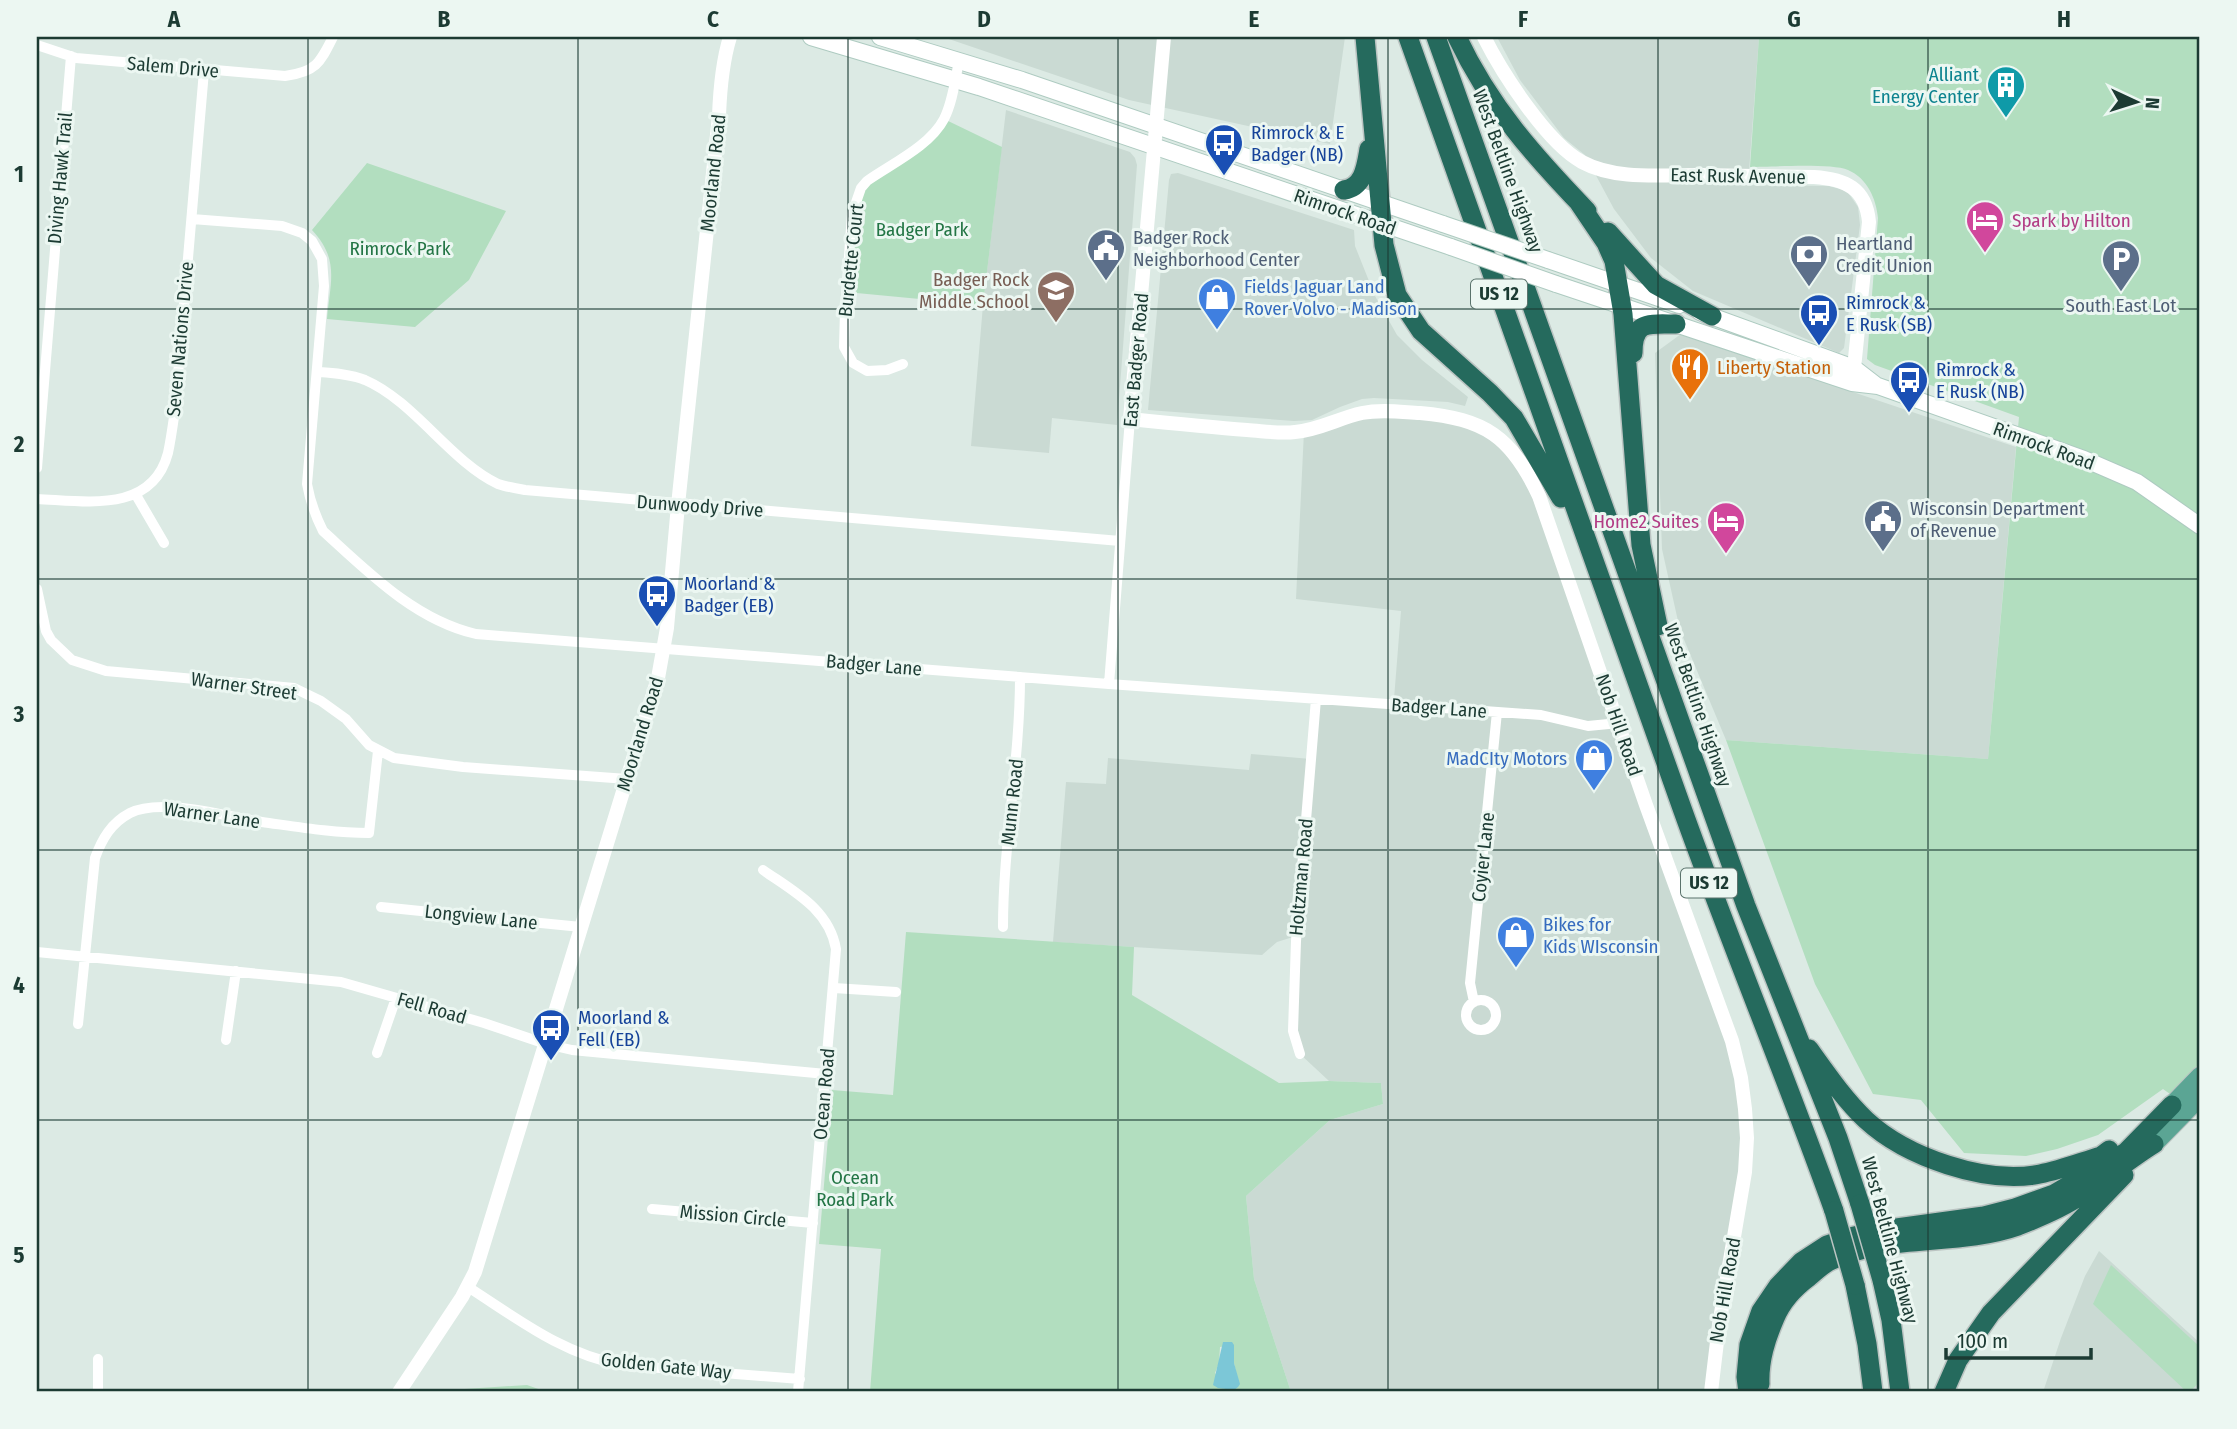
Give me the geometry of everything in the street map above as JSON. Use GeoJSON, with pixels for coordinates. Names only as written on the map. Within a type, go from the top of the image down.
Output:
{"type":"FeatureCollection","features":[{"type":"Feature","properties":{"kind":"highway"},"geometry":{"type":"LineString","coordinates":[[1365,37],[1384,245],[1392,281],[1408,314],[1421,331],[1514,418],[1590,552]]}},
{"type":"Feature","properties":{"kind":"highway","name":"US 12"},"geometry":{"type":"LineString","coordinates":[[1408,37],[1721,916],[1834,1211],[1855,1285],[1873,1392]]}},
{"type":"Feature","properties":{"kind":"highway","name":"West Beltline Highway"},"geometry":{"type":"LineString","coordinates":[[1436,37],[1708,802],[1791,1024],[1838,1138],[1882,1280],[1891,1320],[1900,1392]]}},
{"type":"Feature","properties":{"kind":"highway"},"geometry":{"type":"LineString","coordinates":[[1457,37],[1470,65],[1497,109],[1539,160],[1656,285],[1712,316]]}},
{"type":"Feature","properties":{"kind":"highway"},"geometry":{"type":"LineString","coordinates":[[1344,190],[1352,189],[1365,171],[1373,131]]}},
{"type":"Feature","properties":{"kind":"highway"},"geometry":{"type":"LineString","coordinates":[[1579,203],[1606,243],[1614,261],[1622,305],[1644,557],[1653,607],[1698,768]]}},
{"type":"Feature","properties":{"kind":"highway"},"geometry":{"type":"LineString","coordinates":[[1631,403],[1633,338],[1641,327],[1649,324],[1676,324]]}},
{"type":"Feature","properties":{"kind":"highway"},"geometry":{"type":"LineString","coordinates":[[1791,1024],[1842,1094],[1868,1122],[1920,1154],[1959,1169],[1998,1175],[2039,1175],[2101,1156],[2172,1105]]}},
{"type":"Feature","properties":{"kind":"highway"},"geometry":{"type":"LineString","coordinates":[[1748,1392],[1746,1377],[1749,1345],[1761,1311],[1778,1286],[1801,1262],[1827,1245],[1854,1236],[1984,1216],[2054,1194],[2126,1152],[2172,1105]]}},
{"type":"Feature","properties":{"kind":"highway"},"geometry":{"type":"LineString","coordinates":[[1760,1392],[1760,1369],[1766,1338],[1780,1306],[1799,1284],[1828,1262],[1856,1252],[1892,1245],[1983,1235],[2018,1226],[2078,1198],[2154,1144]]}},
{"type":"Feature","properties":{"kind":"highway"},"geometry":{"type":"LineString","coordinates":[[1944,1392],[1958,1360],[1992,1313],[2154,1144]]}},
{"type":"Feature","properties":{"kind":"highway"},"geometry":{"type":"LineString","coordinates":[[1864,1392],[1867,1344]]}},
{"type":"Feature","properties":{"kind":"main road","name":"Rimrock Road"},"geometry":{"type":"LineString","coordinates":[[811,37],[955,80],[1155,146],[1676,324],[1853,376]]}},
{"type":"Feature","properties":{"kind":"main road","name":"Rimrock Road"},"geometry":{"type":"LineString","coordinates":[[880,37],[1157,127],[1712,316],[1878,386],[2084,459],[2137,482],[2200,526]]}},
{"type":"Feature","properties":{"kind":"main road"},"geometry":{"type":"LineString","coordinates":[[2172,1105],[2200,1076]]}},
{"type":"Feature","properties":{"kind":"main road"},"geometry":{"type":"LineString","coordinates":[[2154,1144],[2200,1097]]}},
{"type":"Feature","properties":{"kind":"street","name":"Salem Drive"},"geometry":{"type":"LineString","coordinates":[[37,46],[71,56],[204,71],[285,76],[311,69],[321,61],[333,37]]}},
{"type":"Feature","properties":{"kind":"street","name":"Moorland Road"},"geometry":{"type":"LineString","coordinates":[[400,1392],[475,1272],[658,678],[713,179],[720,88],[730,37]]}},
{"type":"Feature","properties":{"kind":"street","name":"East Badger Road"},"geometry":{"type":"LineString","coordinates":[[1109,684],[1164,37]]}},
{"type":"Feature","properties":{"kind":"street","name":"East Rusk Avenue"},"geometry":{"type":"LineString","coordinates":[[1485,37],[1510,82],[1553,137],[1571,156],[1593,167],[1609,172],[1637,174],[1814,177],[1839,180],[1854,189],[1866,207],[1869,222],[1853,376]]}},
{"type":"Feature","properties":{"kind":"street","name":"Diving Hawk Trail"},"geometry":{"type":"LineString","coordinates":[[37,468],[41,346],[71,56]]}},
{"type":"Feature","properties":{"kind":"street","name":"Burdette Court"},"geometry":{"type":"LineString","coordinates":[[903,364],[887,370],[867,371],[853,363],[844,347],[852,214],[867,181],[934,134],[944,119],[959,61]]}},
{"type":"Feature","properties":{"kind":"street","name":"Seven Nations Drive"},"geometry":{"type":"LineString","coordinates":[[136,495],[150,485],[159,473],[167,455],[175,410],[204,71]]}},
{"type":"Feature","properties":{"kind":"street","name":"Badger Lane"},"geometry":{"type":"LineString","coordinates":[[192,219],[282,226],[302,233],[312,241],[322,259],[324,286],[307,484],[310,503],[323,531],[406,602],[442,623],[476,634],[1541,715],[1588,726],[1619,723]]}},
{"type":"Feature","properties":{"kind":"street","name":"Dunwoody Drive"},"geometry":{"type":"LineString","coordinates":[[317,372],[365,380],[391,396],[480,472],[500,485],[525,490],[678,505],[1120,541]]}},
{"type":"Feature","properties":{"kind":"street","name":"Nob Hill Road"},"geometry":{"type":"LineString","coordinates":[[1130,419],[1293,433],[1322,427],[1361,413],[1391,411],[1447,416],[1465,419],[1487,430],[1507,445],[1529,475],[1732,1041],[1741,1078],[1747,1138],[1745,1172],[1719,1325],[1711,1392]]}},
{"type":"Feature","properties":{"kind":"street"},"geometry":{"type":"LineString","coordinates":[[37,499],[90,501],[136,495],[164,543]]}},
{"type":"Feature","properties":{"kind":"street","name":"Warner Street"},"geometry":{"type":"LineString","coordinates":[[37,589],[44,626],[51,640],[72,660],[106,671],[294,688],[321,701],[346,719],[369,745],[394,758],[419,763],[627,779]]}},
{"type":"Feature","properties":{"kind":"street","name":"Munn Road"},"geometry":{"type":"LineString","coordinates":[[1003,928],[1003,893],[1017,749],[1020,677]]}},
{"type":"Feature","properties":{"kind":"street","name":"Holtzman Road"},"geometry":{"type":"LineString","coordinates":[[1300,1054],[1293,1031],[1295,954],[1316,699]]}},
{"type":"Feature","properties":{"kind":"street","name":"Coyier Lane"},"geometry":{"type":"LineString","coordinates":[[1474,1002],[1470,983],[1497,712]]}},
{"type":"Feature","properties":{"kind":"street","name":"Warner Lane"},"geometry":{"type":"LineString","coordinates":[[84,957],[95,858],[104,835],[114,823],[137,810],[162,806],[294,827],[369,833],[378,751]]}},
{"type":"Feature","properties":{"kind":"street","name":"Ocean Road"},"geometry":{"type":"LineString","coordinates":[[763,870],[816,909],[828,926],[836,948],[798,1392]]}},
{"type":"Feature","properties":{"kind":"street","name":"Longview Lane"},"geometry":{"type":"LineString","coordinates":[[380,907],[581,927]]}},
{"type":"Feature","properties":{"kind":"street","name":"Fell Road"},"geometry":{"type":"LineString","coordinates":[[37,951],[341,982],[572,1050],[826,1074]]}},
{"type":"Feature","properties":{"kind":"street"},"geometry":{"type":"LineString","coordinates":[[78,1024],[84,957]]}},
{"type":"Feature","properties":{"kind":"street"},"geometry":{"type":"LineString","coordinates":[[226,1040],[236,971]]}},
{"type":"Feature","properties":{"kind":"street"},"geometry":{"type":"LineString","coordinates":[[834,988],[896,992]]}},
{"type":"Feature","properties":{"kind":"street"},"geometry":{"type":"LineString","coordinates":[[377,1053],[396,998]]}},
{"type":"Feature","properties":{"kind":"street","name":"Mission Circle"},"geometry":{"type":"LineString","coordinates":[[652,1209],[813,1223]]}},
{"type":"Feature","properties":{"kind":"street","name":"Golden Gate Way"},"geometry":{"type":"LineString","coordinates":[[468,1287],[549,1339],[593,1359],[622,1365],[800,1379]]}},
{"type":"Feature","properties":{"kind":"street"},"geometry":{"type":"LineString","coordinates":[[98,1359],[98,1392]]}},
{"type":"Feature","properties":{"kind":"shaded area"},"geometry":{"type":"Polygon","coordinates":[[[943,37],[1345,37],[1330,144],[1129,100],[943,37]]]}},
{"type":"Feature","properties":{"kind":"shaded area"},"geometry":{"type":"Polygon","coordinates":[[[1497,37],[1759,37],[1748,185],[1829,186],[1847,191],[1858,207],[1860,225],[1844,348],[1839,353],[1693,291],[1651,258],[1614,209],[1585,155],[1564,138],[1520,80],[1497,37]]]}},
{"type":"Feature","properties":{"kind":"shaded area"},"geometry":{"type":"Polygon","coordinates":[[[1006,110],[1130,152],[1137,165],[1117,425],[1052,418],[1049,453],[971,446],[983,305],[1006,110]]]}},
{"type":"Feature","properties":{"kind":"shaded area"},"geometry":{"type":"Polygon","coordinates":[[[1178,173],[1354,230],[1355,246],[1375,296],[1397,335],[1422,360],[1468,397],[1465,406],[1448,402],[1362,399],[1312,420],[1294,421],[1148,410],[1169,180],[1171,174],[1178,173]]]}},
{"type":"Feature","properties":{"kind":"shaded area"},"geometry":{"type":"Polygon","coordinates":[[[1681,334],[2016,447],[1988,759],[1726,740],[1680,630],[1662,549],[1655,353],[1681,334]]]}},
{"type":"Feature","properties":{"kind":"shaded area"},"geometry":{"type":"Polygon","coordinates":[[[1361,413],[1465,419],[1518,458],[1725,1022],[1747,1138],[1711,1392],[1291,1392],[1254,1279],[1246,1196],[1330,1120],[1383,1104],[1381,1083],[1329,1081],[1300,1054],[1293,1031],[1296,936],[1277,942],[1262,955],[1053,942],[1066,782],[1106,784],[1108,758],[1249,770],[1251,754],[1311,759],[1316,699],[1395,705],[1401,611],[1296,599],[1304,431],[1361,413]]]}},
{"type":"Feature","properties":{"kind":"shaded area"},"geometry":{"type":"Polygon","coordinates":[[[2099,1251],[2200,1343],[2200,1392],[2043,1392],[2085,1276],[2099,1251]]]}},
{"type":"Feature","properties":{"kind":"green space"},"geometry":{"type":"Polygon","coordinates":[[[1759,37],[2200,37],[2200,1063],[2170,1094],[2163,1089],[2098,1135],[2057,1149],[2026,1156],[1964,1153],[1921,1100],[1873,1094],[1815,984],[1726,740],[1988,759],[2019,417],[1875,365],[1867,359],[1878,218],[1875,203],[1865,183],[1848,170],[1815,166],[1750,167],[1759,37]]]}},
{"type":"Feature","properties":{"kind":"green space","name":"Badger Park"},"geometry":{"type":"Polygon","coordinates":[[[944,119],[1002,147],[983,305],[846,292],[850,238],[861,188],[898,160],[944,119]]]}},
{"type":"Feature","properties":{"kind":"green space","name":"Rimrock Park"},"geometry":{"type":"Polygon","coordinates":[[[367,163],[506,211],[469,280],[415,327],[327,319],[330,262],[327,251],[312,230],[367,163]]]}},
{"type":"Feature","properties":{"kind":"green space","name":"Ocean Road Park"},"geometry":{"type":"Polygon","coordinates":[[[906,932],[1134,947],[1132,995],[1279,1083],[1381,1083],[1383,1104],[1330,1120],[1246,1196],[1254,1279],[1291,1392],[870,1392],[881,1249],[819,1244],[832,1090],[893,1095],[906,932]],[[1234,1345],[1220,1347],[1215,1373],[1227,1388],[1234,1390],[1238,1381],[1234,1345]]]}},
{"type":"Feature","properties":{"kind":"green space"},"geometry":{"type":"Polygon","coordinates":[[[2111,1265],[2200,1347],[2200,1381],[2190,1392],[2093,1304],[2111,1265]]]}},
{"type":"Feature","properties":{"kind":"green space"},"geometry":{"type":"Polygon","coordinates":[[[527,1385],[547,1392],[434,1392],[434,1391],[527,1385]]]}},
{"type":"Feature","properties":{"kind":"water"},"geometry":{"type":"Polygon","coordinates":[[[1223,1342],[1232,1342],[1234,1345],[1234,1363],[1240,1384],[1234,1390],[1213,1385],[1223,1342]]]}},
{"type":"Feature","properties":{"kind":"place","name":"Alliant Energy Center"},"geometry":{"type":"Point","coordinates":[2006,119]}},
{"type":"Feature","properties":{"kind":"place","name":"Rimrock & E Badger (NB)"},"geometry":{"type":"Point","coordinates":[1224,177]}},
{"type":"Feature","properties":{"kind":"place","name":"Spark by Hilton"},"geometry":{"type":"Point","coordinates":[1985,254]}},
{"type":"Feature","properties":{"kind":"place","name":"Badger Rock Neighborhood Center"},"geometry":{"type":"Point","coordinates":[1106,282]}},
{"type":"Feature","properties":{"kind":"place","name":"Heartland Credit Union"},"geometry":{"type":"Point","coordinates":[1809,288]}},
{"type":"Feature","properties":{"kind":"place","name":"South East Lot"},"geometry":{"type":"Point","coordinates":[2121,293]}},
{"type":"Feature","properties":{"kind":"place","name":"Badger Rock Middle School"},"geometry":{"type":"Point","coordinates":[1056,324]}},
{"type":"Feature","properties":{"kind":"place","name":"Fields Jaguar Land Rover Volvo - Madison"},"geometry":{"type":"Point","coordinates":[1217,331]}},
{"type":"Feature","properties":{"kind":"place","name":"Rimrock & E Rusk (SB)"},"geometry":{"type":"Point","coordinates":[1819,347]}},
{"type":"Feature","properties":{"kind":"place","name":"Liberty Station"},"geometry":{"type":"Point","coordinates":[1690,401]}},
{"type":"Feature","properties":{"kind":"place","name":"Rimrock & E Rusk (NB)"},"geometry":{"type":"Point","coordinates":[1909,414]}},
{"type":"Feature","properties":{"kind":"place","name":"Wisconsin Department of Revenue"},"geometry":{"type":"Point","coordinates":[1883,553]}},
{"type":"Feature","properties":{"kind":"place","name":"Home2 Suites"},"geometry":{"type":"Point","coordinates":[1726,555]}},
{"type":"Feature","properties":{"kind":"place","name":"Moorland & Badger (EB)"},"geometry":{"type":"Point","coordinates":[657,628]}},
{"type":"Feature","properties":{"kind":"place","name":"MadCIty Motors"},"geometry":{"type":"Point","coordinates":[1594,792]}},
{"type":"Feature","properties":{"kind":"place","name":"Bikes for Kids WIsconsin"},"geometry":{"type":"Point","coordinates":[1516,969]}},
{"type":"Feature","properties":{"kind":"place","name":"Moorland & Fell (EB)"},"geometry":{"type":"Point","coordinates":[551,1062]}}]}
